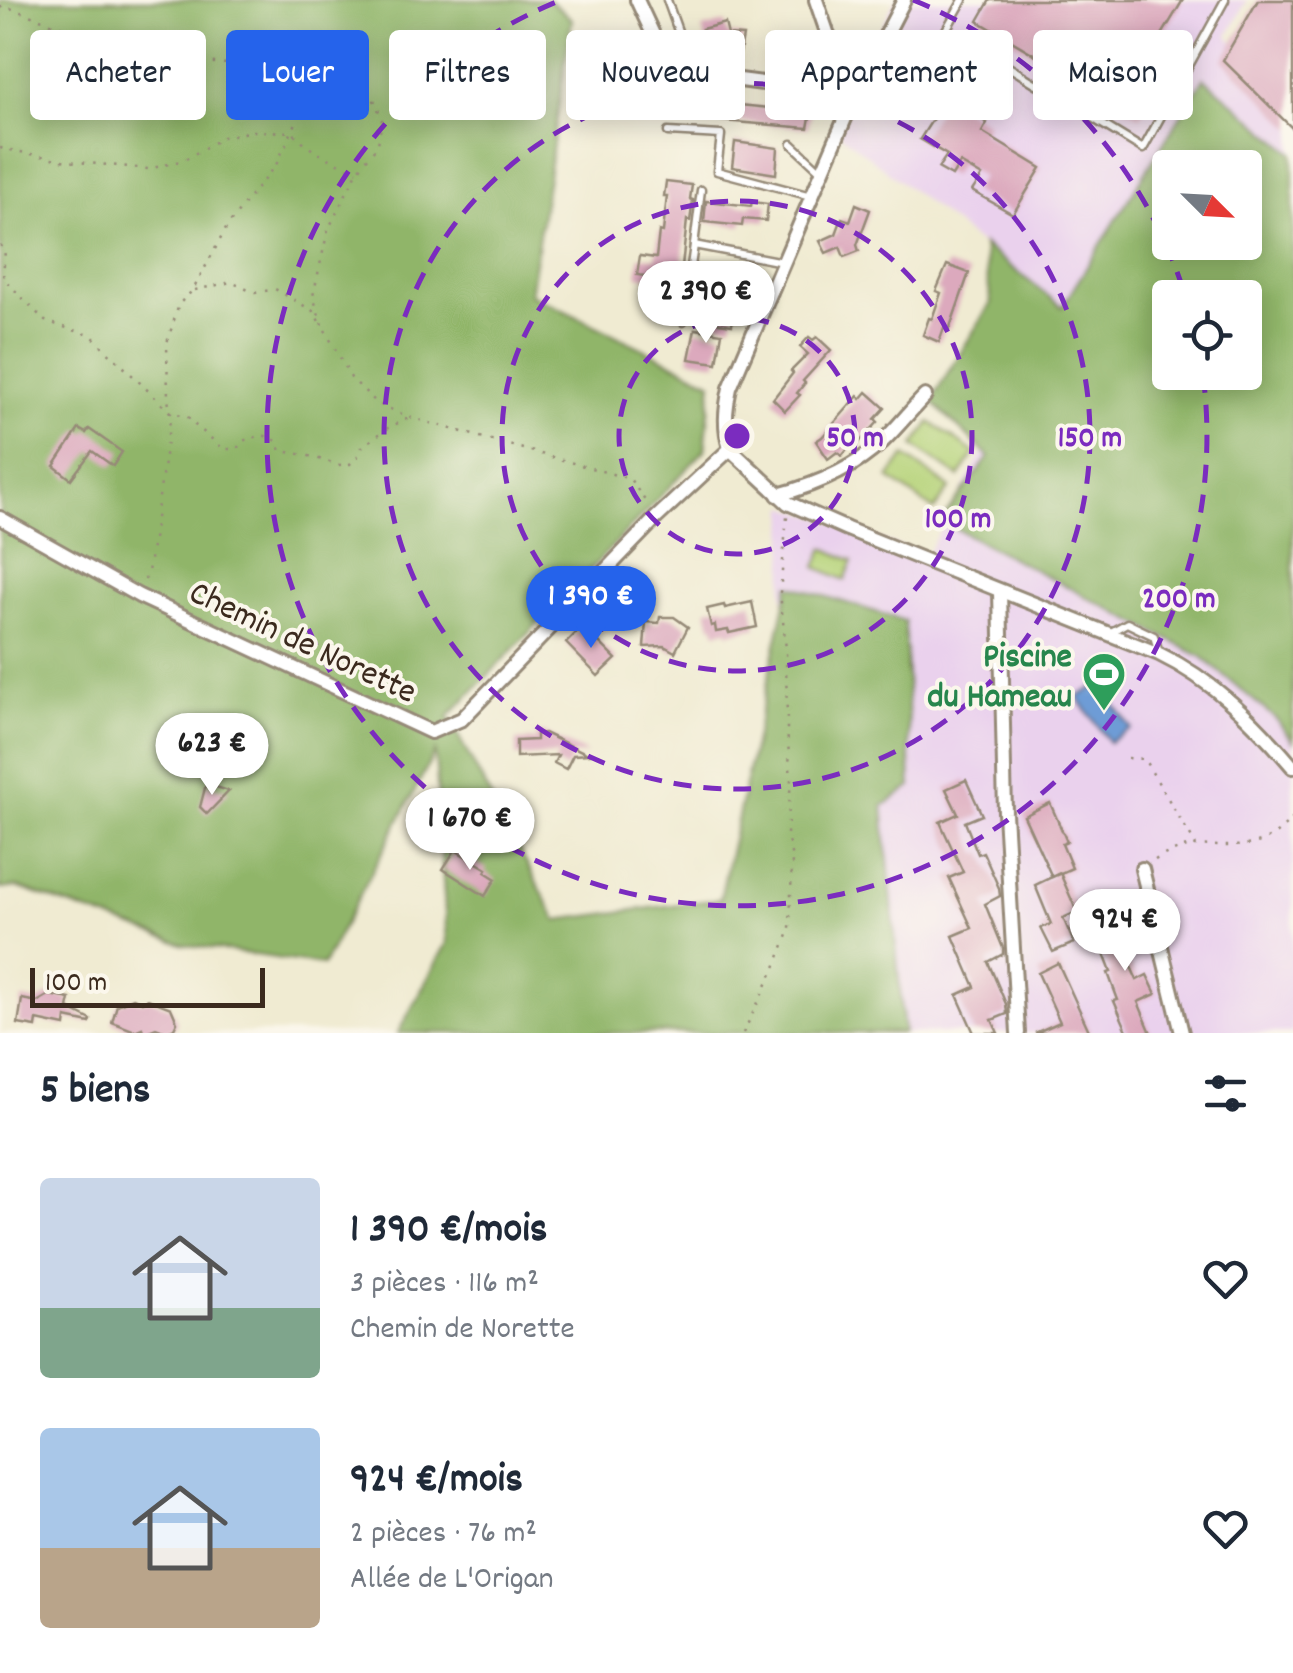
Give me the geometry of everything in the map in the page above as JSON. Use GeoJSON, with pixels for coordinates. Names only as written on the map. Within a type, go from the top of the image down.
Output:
{"type":"FeatureCollection","features":[{"type":"Feature","properties":{"kind":"street"},"geometry":{"type":"LineString","coordinates":[[636,0],[651,30]]}},
{"type":"Feature","properties":{"kind":"street"},"geometry":{"type":"LineString","coordinates":[[816,0],[826,30]]}},
{"type":"Feature","properties":{"kind":"street"},"geometry":{"type":"LineString","coordinates":[[889,30],[904,0]]}},
{"type":"Feature","properties":{"kind":"street"},"geometry":{"type":"LineString","coordinates":[[844,120],[730,388],[724,412],[730,450],[783,499],[1188,668],[1218,690],[1293,767]]}},
{"type":"Feature","properties":{"kind":"street"},"geometry":{"type":"LineString","coordinates":[[783,499],[859,461],[925,396]]}},
{"type":"Feature","properties":{"kind":"street","name":"Chemin de Norette"},"geometry":{"type":"LineString","coordinates":[[0,518],[139,596],[431,732],[462,719],[656,518],[730,450]]}},
{"type":"Feature","properties":{"kind":"street"},"geometry":{"type":"LineString","coordinates":[[1000,591],[1005,813],[1018,1033]]}},
{"type":"Feature","properties":{"kind":"street"},"geometry":{"type":"LineString","coordinates":[[1142,869],[1182,1033]]}},
{"type":"Feature","properties":{"kind":"lane"},"geometry":{"type":"LineString","coordinates":[[667,0],[678,30]]}},
{"type":"Feature","properties":{"kind":"lane"},"geometry":{"type":"LineString","coordinates":[[946,30],[963,0]]}},
{"type":"Feature","properties":{"kind":"lane"},"geometry":{"type":"LineString","coordinates":[[1013,68],[1144,149],[1225,0]]}},
{"type":"Feature","properties":{"kind":"lane"},"geometry":{"type":"LineString","coordinates":[[668,132],[720,136],[717,172],[812,196]]}},
{"type":"Feature","properties":{"kind":"lane"},"geometry":{"type":"LineString","coordinates":[[792,144],[822,172]]}},
{"type":"Feature","properties":{"kind":"lane"},"geometry":{"type":"LineString","coordinates":[[683,322],[701,190]]}},
{"type":"Feature","properties":{"kind":"lane"},"geometry":{"type":"LineString","coordinates":[[694,244],[784,262]]}},
{"type":"Feature","properties":{"kind":"path"},"geometry":{"type":"LineString","coordinates":[[0,8],[74,31],[226,64]]}},
{"type":"Feature","properties":{"kind":"path"},"geometry":{"type":"LineString","coordinates":[[324,328],[313,296],[328,230],[357,172],[378,144],[382,119],[369,94]]}},
{"type":"Feature","properties":{"kind":"path"},"geometry":{"type":"LineString","coordinates":[[139,596],[150,566],[171,413],[167,342],[179,304],[193,290],[228,225],[277,164],[295,120]]}},
{"type":"Feature","properties":{"kind":"path"},"geometry":{"type":"LineString","coordinates":[[0,148],[68,161],[149,169],[184,160],[223,137],[253,130],[292,132],[314,151],[357,172]]}},
{"type":"Feature","properties":{"kind":"path"},"geometry":{"type":"LineString","coordinates":[[0,245],[5,248],[4,278],[45,322],[92,336],[171,413],[188,416],[224,448],[237,449],[242,441],[263,435],[277,442],[281,452],[350,464],[362,447],[409,417]]}},
{"type":"Feature","properties":{"kind":"path"},"geometry":{"type":"LineString","coordinates":[[193,290],[231,282],[255,293],[275,289],[312,311],[352,378],[378,404],[409,417],[630,480],[656,518]]}},
{"type":"Feature","properties":{"kind":"path"},"geometry":{"type":"LineString","coordinates":[[743,1033],[790,930],[792,858],[787,834],[791,780],[780,594],[783,499]]}},
{"type":"Feature","properties":{"kind":"path"},"geometry":{"type":"LineString","coordinates":[[1128,758],[1144,759],[1196,846]]}},
{"type":"Feature","properties":{"kind":"path"},"geometry":{"type":"LineString","coordinates":[[1142,869],[1179,847],[1252,844],[1280,832],[1293,818]]}},
{"type":"Feature","properties":{"kind":"shaded area"},"geometry":{"type":"Polygon","coordinates":[[[895,0],[1247,0],[1228,36],[1293,109],[1293,1033],[750,1033],[789,649],[783,593],[786,506],[926,556],[1061,308],[831,127],[835,120],[1013,120],[1013,30],[880,30],[895,0]]]}},
{"type":"Feature","properties":{"kind":"green space"},"geometry":{"type":"Polygon","coordinates":[[[0,0],[549,0],[572,19],[570,30],[566,30],[566,58],[530,294],[712,382],[705,450],[448,717],[557,920],[720,899],[789,585],[905,621],[911,787],[883,806],[904,1033],[398,1033],[447,943],[435,752],[323,965],[182,944],[17,887],[0,889],[0,0]]]}},
{"type":"Feature","properties":{"kind":"green space"},"geometry":{"type":"Polygon","coordinates":[[[1204,78],[1293,153],[1293,741],[1276,719],[1202,657],[941,521],[989,457],[931,401],[991,303],[983,245],[1062,307],[1152,162],[1152,260],[1262,260],[1262,150],[1159,150],[1178,120],[1193,120],[1193,96],[1204,78]]]}},
{"type":"Feature","properties":{"kind":"green space"},"geometry":{"type":"Polygon","coordinates":[[[930,422],[975,453],[959,477],[914,446],[930,422]]]}},
{"type":"Feature","properties":{"kind":"green space"},"geometry":{"type":"Polygon","coordinates":[[[905,456],[950,488],[934,510],[889,478],[905,456]]]}},
{"type":"Feature","properties":{"kind":"green space"},"geometry":{"type":"Polygon","coordinates":[[[824,548],[853,561],[845,580],[816,567],[824,548]]]}},
{"type":"Feature","properties":{"kind":"water","name":"Piscine du Hameau"},"geometry":{"type":"Polygon","coordinates":[[[1100,684],[1131,728],[1109,742],[1077,697],[1100,684]]]}},
{"type":"Feature","properties":{"kind":"building"},"geometry":{"type":"Polygon","coordinates":[[[990,0],[1183,0],[1165,30],[1033,30],[1033,54],[1013,42],[1013,30],[993,30],[978,21],[990,0]]]}},
{"type":"Feature","properties":{"kind":"building"},"geometry":{"type":"Polygon","coordinates":[[[1258,0],[1293,0],[1293,129],[1223,60],[1258,0]]]}},
{"type":"Feature","properties":{"kind":"building"},"geometry":{"type":"Polygon","coordinates":[[[725,23],[727,30],[702,30],[725,23]]]}},
{"type":"Feature","properties":{"kind":"building"},"geometry":{"type":"Polygon","coordinates":[[[745,106],[765,108],[765,120],[810,120],[808,128],[711,120],[745,120],[745,106]]]}},
{"type":"Feature","properties":{"kind":"building"},"geometry":{"type":"Polygon","coordinates":[[[932,120],[982,120],[987,123],[982,132],[1041,168],[1013,214],[972,191],[982,176],[960,163],[952,176],[938,168],[947,155],[920,139],[932,120]]]}},
{"type":"Feature","properties":{"kind":"building"},"geometry":{"type":"Polygon","coordinates":[[[735,142],[778,148],[776,174],[732,167],[735,142]]]}},
{"type":"Feature","properties":{"kind":"building"},"geometry":{"type":"Polygon","coordinates":[[[666,182],[692,185],[693,200],[690,221],[687,220],[679,295],[674,294],[673,307],[660,306],[661,299],[651,298],[654,277],[637,275],[640,256],[656,258],[659,231],[663,232],[666,182]]]}},
{"type":"Feature","properties":{"kind":"building"},"geometry":{"type":"Polygon","coordinates":[[[706,201],[768,204],[766,221],[743,219],[742,226],[704,222],[706,201]]]}},
{"type":"Feature","properties":{"kind":"building"},"geometry":{"type":"Polygon","coordinates":[[[856,204],[870,210],[857,245],[859,251],[844,257],[840,247],[826,253],[820,241],[836,234],[842,218],[850,221],[856,204]]]}},
{"type":"Feature","properties":{"kind":"building"},"geometry":{"type":"Polygon","coordinates":[[[947,265],[969,273],[949,330],[944,328],[939,342],[923,335],[941,293],[936,291],[947,265]]]}},
{"type":"Feature","properties":{"kind":"building"},"geometry":{"type":"Polygon","coordinates":[[[719,274],[739,277],[732,325],[719,323],[702,304],[713,305],[719,274]]]}},
{"type":"Feature","properties":{"kind":"building"},"geometry":{"type":"Polygon","coordinates":[[[695,329],[722,333],[717,363],[689,359],[695,329]]]}},
{"type":"Feature","properties":{"kind":"building"},"geometry":{"type":"Polygon","coordinates":[[[809,337],[817,337],[831,350],[803,381],[797,393],[800,395],[785,411],[773,399],[808,354],[800,347],[809,337]]]}},
{"type":"Feature","properties":{"kind":"building"},"geometry":{"type":"Polygon","coordinates":[[[867,392],[885,408],[875,419],[878,422],[855,447],[852,444],[842,456],[837,452],[828,459],[816,441],[858,396],[861,399],[867,392]]]}},
{"type":"Feature","properties":{"kind":"building"},"geometry":{"type":"Polygon","coordinates":[[[79,429],[86,433],[89,429],[122,452],[113,466],[92,451],[71,479],[54,466],[79,429]]]}},
{"type":"Feature","properties":{"kind":"building"},"geometry":{"type":"Polygon","coordinates":[[[752,602],[757,627],[729,633],[716,632],[715,625],[711,626],[707,609],[752,602]]]}},
{"type":"Feature","properties":{"kind":"building"},"geometry":{"type":"Polygon","coordinates":[[[660,617],[674,617],[688,627],[675,652],[664,646],[644,647],[646,622],[659,623],[660,617]]]}},
{"type":"Feature","properties":{"kind":"building"},"geometry":{"type":"Polygon","coordinates":[[[583,626],[616,659],[598,676],[566,643],[583,626]]]}},
{"type":"Feature","properties":{"kind":"building"},"geometry":{"type":"Polygon","coordinates":[[[544,733],[588,754],[573,755],[566,769],[554,763],[558,755],[516,757],[516,741],[536,740],[536,734],[544,733]]]}},
{"type":"Feature","properties":{"kind":"building"},"geometry":{"type":"Polygon","coordinates":[[[966,780],[982,815],[965,822],[978,854],[983,852],[999,888],[1000,896],[985,904],[1003,948],[1003,954],[988,962],[1006,1004],[1007,1014],[992,1020],[998,1033],[974,1033],[957,995],[975,987],[953,936],[972,928],[949,878],[963,872],[940,822],[958,814],[946,789],[966,780]]]}},
{"type":"Feature","properties":{"kind":"building"},"geometry":{"type":"Polygon","coordinates":[[[206,784],[229,791],[207,814],[200,807],[206,784]]]}},
{"type":"Feature","properties":{"kind":"building"},"geometry":{"type":"Polygon","coordinates":[[[1050,803],[1067,842],[1062,844],[1072,868],[1052,877],[1024,816],[1050,803]]]}},
{"type":"Feature","properties":{"kind":"building"},"geometry":{"type":"Polygon","coordinates":[[[455,850],[496,879],[485,896],[443,869],[455,850]]]}},
{"type":"Feature","properties":{"kind":"building"},"geometry":{"type":"Polygon","coordinates":[[[1060,873],[1077,912],[1063,918],[1074,943],[1053,952],[1041,928],[1051,924],[1035,885],[1060,873]]]}},
{"type":"Feature","properties":{"kind":"building"},"geometry":{"type":"Polygon","coordinates":[[[1115,911],[1121,926],[1129,923],[1137,942],[1123,949],[1137,980],[1147,975],[1156,994],[1138,1002],[1151,1033],[1128,1033],[1114,1001],[1118,1000],[1101,946],[1106,944],[1095,921],[1115,911]]]}},
{"type":"Feature","properties":{"kind":"building"},"geometry":{"type":"Polygon","coordinates":[[[1058,963],[1090,1033],[1035,1033],[1060,1022],[1038,973],[1058,963]]]}},
{"type":"Feature","properties":{"kind":"building"},"geometry":{"type":"Polygon","coordinates":[[[49,995],[70,999],[68,1008],[91,1020],[90,1023],[66,1018],[65,1026],[37,1020],[36,1027],[18,1024],[22,999],[37,1002],[49,995]]]}},
{"type":"Feature","properties":{"kind":"building"},"geometry":{"type":"Polygon","coordinates":[[[133,998],[171,1008],[177,1022],[174,1028],[144,1033],[142,1028],[135,1031],[112,1022],[117,1005],[133,998]]]}},
{"type":"Feature","properties":{"kind":"place","name":"Piscine du Hameau"},"geometry":{"type":"Point","coordinates":[1104,712]}}]}
